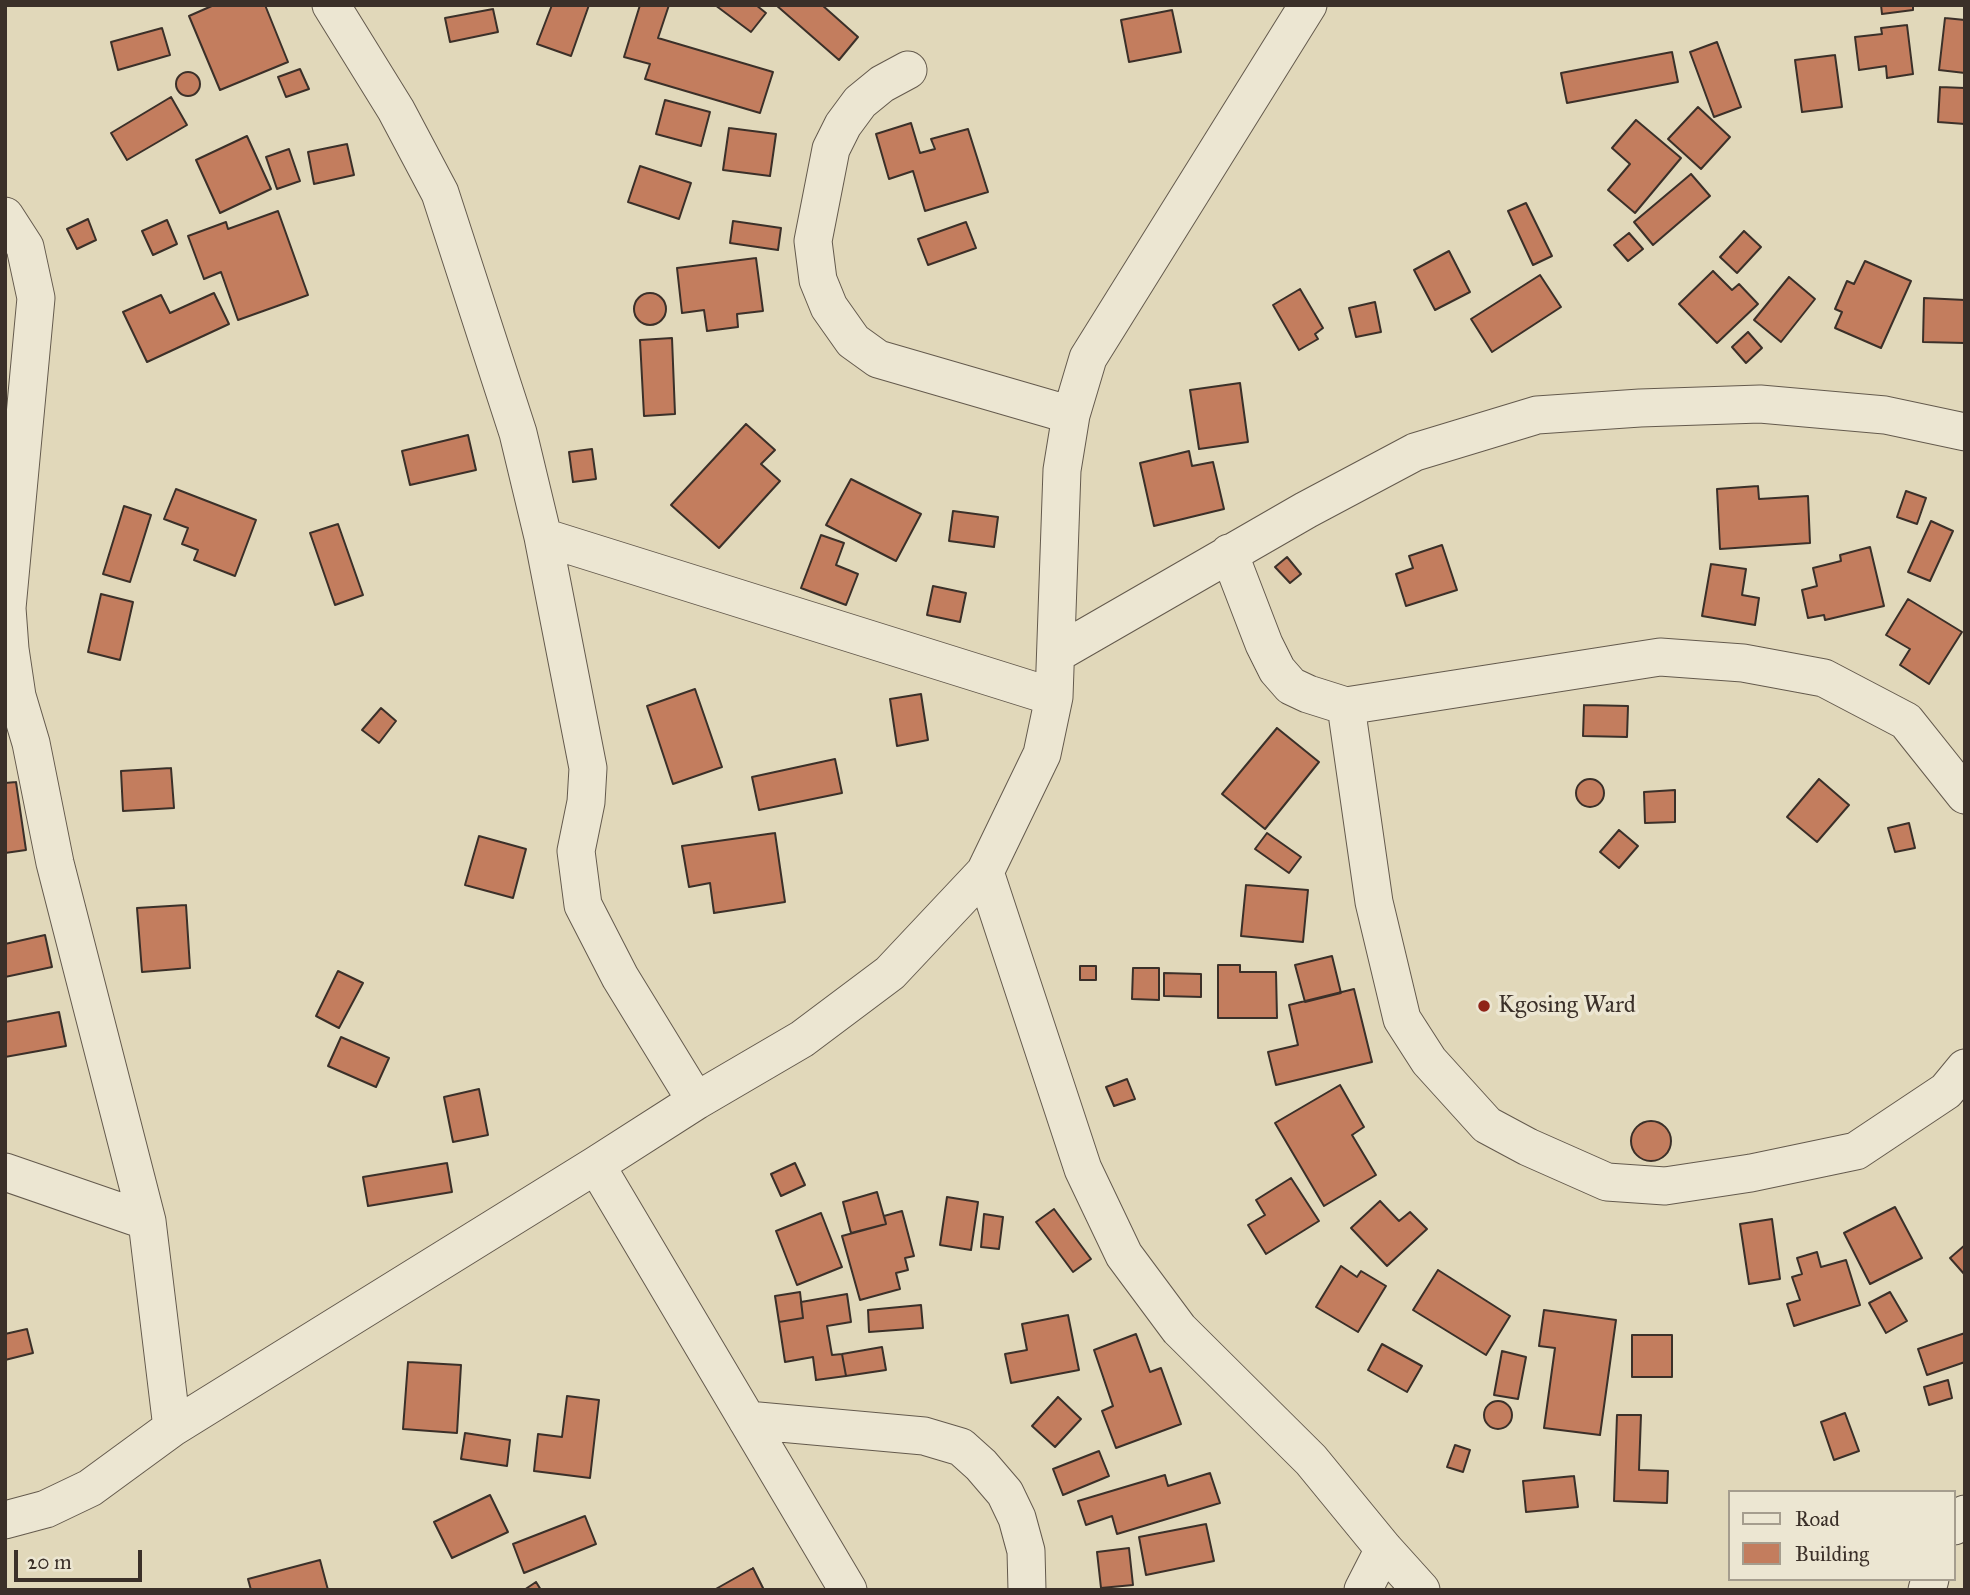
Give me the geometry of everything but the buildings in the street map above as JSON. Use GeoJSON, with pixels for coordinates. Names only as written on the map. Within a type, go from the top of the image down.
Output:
{"type":"FeatureCollection","features":[{"type":"Feature","properties":{"kind":"street"},"geometry":{"type":"LineString","coordinates":[[331,5],[396,110],[440,193],[518,433],[543,537],[588,768],[586,802],[576,851],[583,905],[615,968],[696,1101]]}},
{"type":"Feature","properties":{"kind":"street"},"geometry":{"type":"LineString","coordinates":[[5,1520],[46,1509],[90,1488],[172,1428],[696,1101],[802,1039],[890,973],[985,872],[1042,754],[1054,697],[1062,470],[1071,415],[1088,358],[1308,5]]}},
{"type":"Feature","properties":{"kind":"street"},"geometry":{"type":"LineString","coordinates":[[908,70],[882,83],[860,102],[843,125],[831,149],[813,241],[818,280],[829,307],[853,341],[878,359],[1071,415]]}},
{"type":"Feature","properties":{"kind":"street"},"geometry":{"type":"LineString","coordinates":[[5,216],[25,247],[36,299],[7,608],[10,649],[55,863],[147,1221],[172,1428]]}},
{"type":"Feature","properties":{"kind":"street"},"geometry":{"type":"LineString","coordinates":[[1056,654],[1229,553],[1415,452],[1537,415],[1760,404],[1885,415],[1965,432]]}},
{"type":"Feature","properties":{"kind":"street"},"geometry":{"type":"LineString","coordinates":[[543,537],[1054,697]]}},
{"type":"Feature","properties":{"kind":"street"},"geometry":{"type":"LineString","coordinates":[[1229,553],[1264,644],[1277,670],[1291,686],[1346,706],[1660,657],[1743,663],[1824,678],[1906,721],[1965,795]]}},
{"type":"Feature","properties":{"kind":"street"},"geometry":{"type":"LineString","coordinates":[[1346,706],[1374,902],[1402,1020],[1429,1062],[1487,1125],[1528,1147],[1607,1182],[1665,1186],[1751,1173],[1856,1151],[1946,1091],[1965,1068]]}},
{"type":"Feature","properties":{"kind":"street"},"geometry":{"type":"LineString","coordinates":[[985,872],[1083,1169],[1125,1255],[1179,1329],[1311,1460],[1421,1590]]}},
{"type":"Feature","properties":{"kind":"street"},"geometry":{"type":"LineString","coordinates":[[596,1165],[848,1590]]}},
{"type":"Feature","properties":{"kind":"street"},"geometry":{"type":"LineString","coordinates":[[5,1172],[147,1221]]}},
{"type":"Feature","properties":{"kind":"street"},"geometry":{"type":"LineString","coordinates":[[747,1420],[924,1436],[961,1447],[1005,1493],[1017,1518],[1026,1551],[1027,1590]]}},
{"type":"Feature","properties":{"kind":"street"},"geometry":{"type":"LineString","coordinates":[[1363,1590],[1384,1549]]}},
{"type":"Feature","properties":{"kind":"place","name":"Kgosing Ward"},"geometry":{"type":"Point","coordinates":[1484,1006]}}]}
